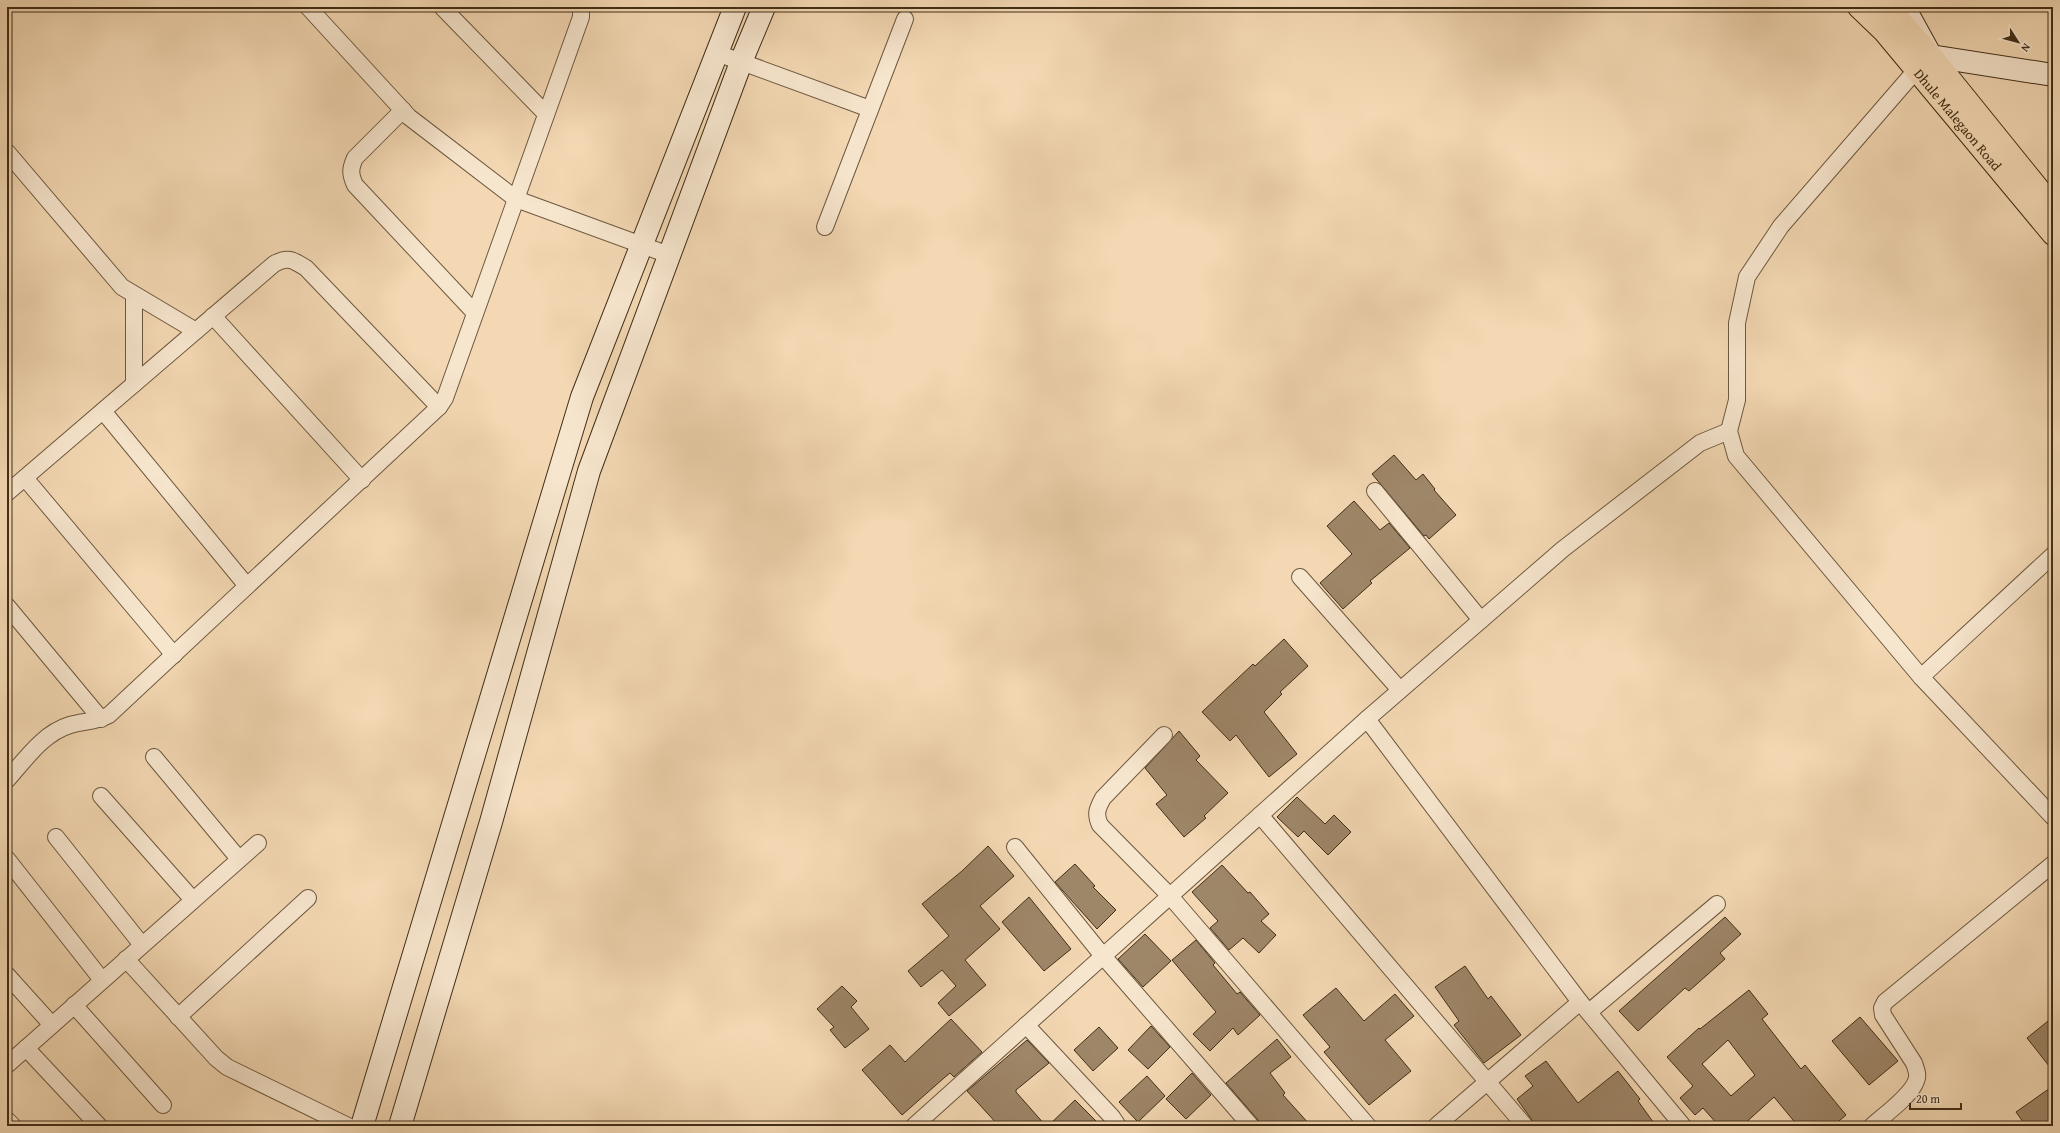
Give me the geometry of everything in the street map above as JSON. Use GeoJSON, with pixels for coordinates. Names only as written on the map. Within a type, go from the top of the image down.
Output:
{"type":"FeatureCollection","features":[{"type":"Feature","properties":{"kind":"main road","name":"Dhule Malegaon Road"},"geometry":{"type":"LineString","coordinates":[[1860,7],[1884,31],[1924,63]]}},
{"type":"Feature","properties":{"kind":"main road","name":"Dhule Malegaon Road"},"geometry":{"type":"LineString","coordinates":[[1888,7],[1924,63],[2053,234]]}},
{"type":"Feature","properties":{"kind":"main road"},"geometry":{"type":"LineString","coordinates":[[1924,63],[2053,207]]}},
{"type":"Feature","properties":{"kind":"street"},"geometry":{"type":"LineString","coordinates":[[308,7],[403,110],[425,131],[516,199],[669,255]]}},
{"type":"Feature","properties":{"kind":"street"},"geometry":{"type":"LineString","coordinates":[[442,7],[546,114]]}},
{"type":"Feature","properties":{"kind":"street"},"geometry":{"type":"LineString","coordinates":[[7,780],[46,737],[56,730],[70,725],[102,719],[109,716],[439,407],[445,398],[581,17],[580,7]]}},
{"type":"Feature","properties":{"kind":"street"},"geometry":{"type":"LineString","coordinates":[[362,1126],[582,398],[735,7]]}},
{"type":"Feature","properties":{"kind":"street"},"geometry":{"type":"LineString","coordinates":[[400,1126],[491,822],[590,471],[741,62],[764,7]]}},
{"type":"Feature","properties":{"kind":"street"},"geometry":{"type":"LineString","coordinates":[[1904,7],[1924,63]]}},
{"type":"Feature","properties":{"kind":"street"},"geometry":{"type":"LineString","coordinates":[[825,227],[905,19]]}},
{"type":"Feature","properties":{"kind":"street"},"geometry":{"type":"LineString","coordinates":[[717,53],[870,109]]}},
{"type":"Feature","properties":{"kind":"street"},"geometry":{"type":"LineString","coordinates":[[1924,63],[2053,75]]}},
{"type":"Feature","properties":{"kind":"street"},"geometry":{"type":"LineString","coordinates":[[1924,63],[1781,226],[1747,277],[1737,322],[1737,400],[1729,431],[1736,456],[1921,677],[2053,817]]}},
{"type":"Feature","properties":{"kind":"street"},"geometry":{"type":"LineString","coordinates":[[403,110],[355,158],[350,168],[350,176],[355,185],[475,313]]}},
{"type":"Feature","properties":{"kind":"street"},"geometry":{"type":"LineString","coordinates":[[7,152],[113,278],[134,296],[196,331]]}},
{"type":"Feature","properties":{"kind":"street"},"geometry":{"type":"LineString","coordinates":[[7,494],[274,264],[283,259],[294,261],[306,268],[439,407]]}},
{"type":"Feature","properties":{"kind":"street"},"geometry":{"type":"LineString","coordinates":[[134,296],[134,384]]}},
{"type":"Feature","properties":{"kind":"street"},"geometry":{"type":"LineString","coordinates":[[213,316],[362,480]]}},
{"type":"Feature","properties":{"kind":"street"},"geometry":{"type":"LineString","coordinates":[[103,411],[247,586]]}},
{"type":"Feature","properties":{"kind":"street"},"geometry":{"type":"LineString","coordinates":[[914,1126],[1367,719],[1563,548],[1700,443],[1729,431]]}},
{"type":"Feature","properties":{"kind":"street"},"geometry":{"type":"LineString","coordinates":[[25,478],[174,655]]}},
{"type":"Feature","properties":{"kind":"street"},"geometry":{"type":"LineString","coordinates":[[1374,491],[1481,620]]}},
{"type":"Feature","properties":{"kind":"street"},"geometry":{"type":"LineString","coordinates":[[1921,677],[2053,555]]}},
{"type":"Feature","properties":{"kind":"street"},"geometry":{"type":"LineString","coordinates":[[1300,577],[1400,690]]}},
{"type":"Feature","properties":{"kind":"street"},"geometry":{"type":"LineString","coordinates":[[523,593],[553,600]]}},
{"type":"Feature","properties":{"kind":"street"},"geometry":{"type":"LineString","coordinates":[[7,606],[102,719]]}},
{"type":"Feature","properties":{"kind":"street"},"geometry":{"type":"LineString","coordinates":[[1367,719],[1585,1007],[1684,1126]]}},
{"type":"Feature","properties":{"kind":"street"},"geometry":{"type":"LineString","coordinates":[[1164,736],[1102,798],[1097,809],[1097,818],[1100,825],[1170,896],[1368,1126]]}},
{"type":"Feature","properties":{"kind":"street"},"geometry":{"type":"LineString","coordinates":[[154,756],[239,859]]}},
{"type":"Feature","properties":{"kind":"street"},"geometry":{"type":"LineString","coordinates":[[101,796],[193,900]]}},
{"type":"Feature","properties":{"kind":"street"},"geometry":{"type":"LineString","coordinates":[[1260,815],[1524,1126]]}},
{"type":"Feature","properties":{"kind":"street"},"geometry":{"type":"LineString","coordinates":[[56,837],[142,945]]}},
{"type":"Feature","properties":{"kind":"street"},"geometry":{"type":"LineString","coordinates":[[7,1065],[258,843]]}},
{"type":"Feature","properties":{"kind":"street"},"geometry":{"type":"LineString","coordinates":[[1016,847],[1103,956],[1251,1126]]}},
{"type":"Feature","properties":{"kind":"street"},"geometry":{"type":"LineString","coordinates":[[7,859],[102,980]]}},
{"type":"Feature","properties":{"kind":"street"},"geometry":{"type":"LineString","coordinates":[[1872,1126],[1912,1089],[1917,1080],[1917,1072],[1914,1063],[1883,1015],[1882,1008],[1884,1002],[2053,864]]}},
{"type":"Feature","properties":{"kind":"street"},"geometry":{"type":"LineString","coordinates":[[178,1017],[308,898]]}},
{"type":"Feature","properties":{"kind":"street"},"geometry":{"type":"LineString","coordinates":[[1436,1126],[1486,1082],[1717,904]]}},
{"type":"Feature","properties":{"kind":"street"},"geometry":{"type":"LineString","coordinates":[[126,960],[216,1058],[227,1067],[348,1126]]}},
{"type":"Feature","properties":{"kind":"street"},"geometry":{"type":"LineString","coordinates":[[7,975],[52,1025]]}},
{"type":"Feature","properties":{"kind":"street"},"geometry":{"type":"LineString","coordinates":[[74,1005],[163,1105]]}},
{"type":"Feature","properties":{"kind":"street"},"geometry":{"type":"LineString","coordinates":[[1026,1026],[1112,1117],[1118,1126]]}},
{"type":"Feature","properties":{"kind":"street"},"geometry":{"type":"LineString","coordinates":[[26,1048],[99,1126]]}},
{"type":"Feature","properties":{"kind":"street"},"geometry":{"type":"LineString","coordinates":[[7,1120],[13,1126]]}},
{"type":"Feature","properties":{"kind":"building"},"geometry":{"type":"Polygon","coordinates":[[[1394,455],[1416,480],[1423,474],[1435,489],[1434,490],[1456,515],[1429,539],[1426,535],[1424,536],[1372,474],[1394,455]]]}},
{"type":"Feature","properties":{"kind":"building"},"geometry":{"type":"Polygon","coordinates":[[[1354,501],[1380,530],[1389,523],[1410,548],[1370,581],[1372,583],[1343,609],[1320,583],[1352,554],[1327,526],[1354,501]]]}},
{"type":"Feature","properties":{"kind":"building"},"geometry":{"type":"Polygon","coordinates":[[[1284,639],[1308,666],[1280,692],[1282,694],[1264,712],[1297,754],[1269,777],[1236,735],[1230,741],[1202,712],[1253,664],[1255,666],[1284,639]]]}},
{"type":"Feature","properties":{"kind":"building"},"geometry":{"type":"Polygon","coordinates":[[[1179,731],[1200,756],[1196,760],[1228,793],[1204,816],[1206,818],[1184,837],[1156,804],[1167,795],[1145,768],[1179,731]]]}},
{"type":"Feature","properties":{"kind":"building"},"geometry":{"type":"Polygon","coordinates":[[[1297,797],[1325,824],[1334,815],[1351,832],[1328,855],[1304,831],[1298,837],[1277,817],[1297,797]]]}},
{"type":"Feature","properties":{"kind":"building"},"geometry":{"type":"Polygon","coordinates":[[[988,846],[1014,876],[980,906],[1000,929],[965,960],[986,985],[949,1016],[938,1003],[956,986],[942,970],[921,987],[908,971],[949,936],[922,904],[962,871],[988,846]]]}},
{"type":"Feature","properties":{"kind":"building"},"geometry":{"type":"Polygon","coordinates":[[[1075,864],[1095,886],[1093,887],[1116,910],[1097,929],[1055,882],[1075,864]]]}},
{"type":"Feature","properties":{"kind":"building"},"geometry":{"type":"Polygon","coordinates":[[[1222,865],[1248,893],[1250,892],[1269,914],[1261,921],[1276,935],[1259,953],[1243,938],[1229,950],[1210,928],[1218,921],[1192,892],[1222,865]]]}},
{"type":"Feature","properties":{"kind":"building"},"geometry":{"type":"Polygon","coordinates":[[[1029,897],[1071,949],[1044,971],[1002,922],[1029,897]]]}},
{"type":"Feature","properties":{"kind":"building"},"geometry":{"type":"Polygon","coordinates":[[[1725,917],[1741,934],[1720,953],[1725,959],[1689,991],[1685,988],[1638,1031],[1619,1011],[1725,917]]]}},
{"type":"Feature","properties":{"kind":"building"},"geometry":{"type":"Polygon","coordinates":[[[1145,934],[1171,961],[1143,987],[1118,959],[1145,934]]]}},
{"type":"Feature","properties":{"kind":"building"},"geometry":{"type":"Polygon","coordinates":[[[1196,940],[1215,963],[1213,965],[1237,994],[1240,992],[1260,1015],[1238,1035],[1233,1028],[1210,1051],[1193,1034],[1216,1012],[1172,960],[1196,940]]]}},
{"type":"Feature","properties":{"kind":"building"},"geometry":{"type":"Polygon","coordinates":[[[1465,966],[1488,999],[1491,996],[1521,1035],[1484,1063],[1454,1025],[1459,1021],[1435,987],[1465,966]]]}},
{"type":"Feature","properties":{"kind":"building"},"geometry":{"type":"Polygon","coordinates":[[[842,986],[857,1001],[851,1007],[869,1029],[845,1048],[830,1030],[834,1027],[817,1009],[842,986]]]}},
{"type":"Feature","properties":{"kind":"building"},"geometry":{"type":"Polygon","coordinates":[[[1336,988],[1364,1021],[1395,994],[1414,1016],[1385,1040],[1411,1071],[1369,1105],[1324,1052],[1330,1047],[1303,1015],[1336,988]]]}},
{"type":"Feature","properties":{"kind":"building"},"geometry":{"type":"Polygon","coordinates":[[[1749,990],[1768,1014],[1762,1019],[1801,1069],[1805,1065],[1846,1115],[1833,1126],[1798,1126],[1774,1097],[1742,1126],[1719,1126],[1703,1108],[1695,1115],[1680,1098],[1693,1086],[1667,1057],[1699,1028],[1700,1029],[1749,990]],[[1728,1040],[1702,1064],[1731,1096],[1755,1075],[1728,1040]]]}},
{"type":"Feature","properties":{"kind":"building"},"geometry":{"type":"Polygon","coordinates":[[[1860,1017],[1898,1061],[1869,1085],[1832,1041],[1860,1017]]]}},
{"type":"Feature","properties":{"kind":"building"},"geometry":{"type":"Polygon","coordinates":[[[2053,1017],[2053,1071],[2027,1038],[2053,1017]]]}},
{"type":"Feature","properties":{"kind":"building"},"geometry":{"type":"Polygon","coordinates":[[[951,1019],[982,1052],[954,1077],[950,1073],[902,1115],[862,1070],[890,1045],[905,1062],[951,1019]]]}},
{"type":"Feature","properties":{"kind":"building"},"geometry":{"type":"Polygon","coordinates":[[[1151,1026],[1170,1047],[1148,1069],[1128,1050],[1151,1026]]]}},
{"type":"Feature","properties":{"kind":"building"},"geometry":{"type":"Polygon","coordinates":[[[1099,1027],[1118,1048],[1093,1071],[1074,1050],[1099,1027]]]}},
{"type":"Feature","properties":{"kind":"building"},"geometry":{"type":"Polygon","coordinates":[[[1277,1039],[1291,1057],[1270,1073],[1285,1093],[1283,1095],[1311,1126],[1260,1126],[1258,1120],[1226,1083],[1277,1039]]]}},
{"type":"Feature","properties":{"kind":"building"},"geometry":{"type":"Polygon","coordinates":[[[1027,1040],[1049,1063],[1016,1090],[1016,1092],[1046,1126],[999,1126],[967,1091],[1027,1040]]]}},
{"type":"Feature","properties":{"kind":"building"},"geometry":{"type":"Polygon","coordinates":[[[1546,1061],[1578,1103],[1618,1071],[1640,1099],[1638,1101],[1656,1126],[1534,1126],[1532,1120],[1517,1099],[1533,1086],[1525,1076],[1546,1061]]]}},
{"type":"Feature","properties":{"kind":"building"},"geometry":{"type":"Polygon","coordinates":[[[1192,1073],[1211,1095],[1186,1119],[1166,1099],[1192,1073]]]}},
{"type":"Feature","properties":{"kind":"building"},"geometry":{"type":"Polygon","coordinates":[[[1147,1076],[1165,1096],[1138,1122],[1119,1102],[1147,1076]]]}},
{"type":"Feature","properties":{"kind":"building"},"geometry":{"type":"Polygon","coordinates":[[[2053,1086],[2053,1126],[2026,1126],[2016,1112],[2053,1086]]]}},
{"type":"Feature","properties":{"kind":"building"},"geometry":{"type":"Polygon","coordinates":[[[1075,1100],[1101,1126],[1048,1126],[1075,1100]]]}}]}
